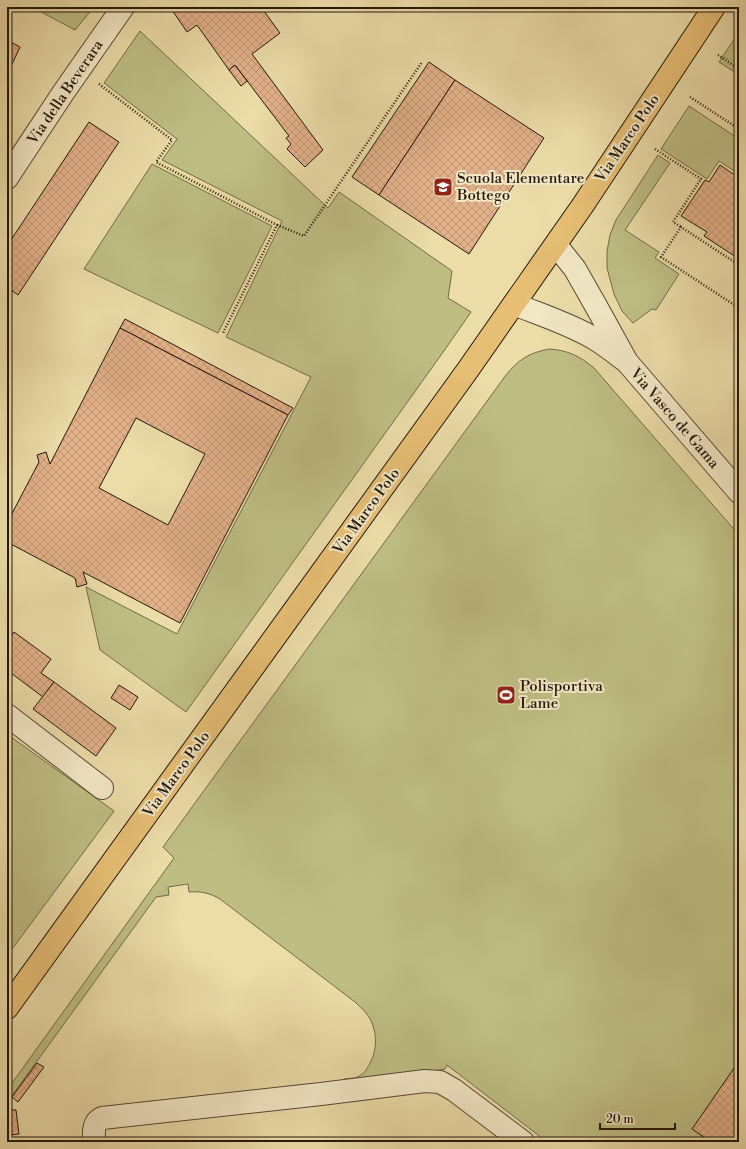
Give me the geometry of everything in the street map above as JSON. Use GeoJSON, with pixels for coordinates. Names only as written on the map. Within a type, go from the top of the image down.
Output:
{"type":"FeatureCollection","features":[{"type":"Feature","properties":{"kind":"main road","name":"Via Marco Polo"},"geometry":{"type":"LineString","coordinates":[[7,1008],[467,371],[556,244],[714,7]]}},
{"type":"Feature","properties":{"kind":"street","name":"Via della Beverara"},"geometry":{"type":"LineString","coordinates":[[7,178],[123,7]]}},
{"type":"Feature","properties":{"kind":"street","name":"Via Vasco de Gama"},"geometry":{"type":"LineString","coordinates":[[556,244],[575,269],[627,362],[739,492]]}},
{"type":"Feature","properties":{"kind":"street","name":"Via Vasco de Gama"},"geometry":{"type":"LineString","coordinates":[[514,304],[568,325],[595,340],[627,362]]}},
{"type":"Feature","properties":{"kind":"street"},"geometry":{"type":"LineString","coordinates":[[7,715],[102,788]]}},
{"type":"Feature","properties":{"kind":"street"},"geometry":{"type":"LineString","coordinates":[[94,1142],[95,1125],[98,1120],[102,1118],[425,1081],[440,1082],[454,1090],[523,1142]]}},
{"type":"Feature","properties":{"kind":"path"},"geometry":{"type":"LineString","coordinates":[[718,55],[739,69]]}},
{"type":"Feature","properties":{"kind":"path"},"geometry":{"type":"LineString","coordinates":[[80,69],[172,140],[156,162],[277,225],[304,236],[422,62]]}},
{"type":"Feature","properties":{"kind":"path"},"geometry":{"type":"LineString","coordinates":[[690,97],[739,129]]}},
{"type":"Feature","properties":{"kind":"path"},"geometry":{"type":"LineString","coordinates":[[656,149],[701,179],[673,222],[739,265]]}},
{"type":"Feature","properties":{"kind":"path"},"geometry":{"type":"LineString","coordinates":[[223,333],[277,225]]}},
{"type":"Feature","properties":{"kind":"path"},"geometry":{"type":"LineString","coordinates":[[680,227],[661,257],[739,308]]}},
{"type":"Feature","properties":{"kind":"green space"},"geometry":{"type":"Polygon","coordinates":[[[32,7],[94,7],[75,30],[32,7]]]}},
{"type":"Feature","properties":{"kind":"green space"},"geometry":{"type":"Polygon","coordinates":[[[140,31],[328,208],[339,192],[452,271],[448,298],[471,312],[186,712],[100,650],[86,587],[177,634],[311,377],[226,337],[282,221],[162,160],[177,139],[104,83],[140,31]]]}},
{"type":"Feature","properties":{"kind":"green space"},"geometry":{"type":"Polygon","coordinates":[[[739,37],[739,75],[719,62],[733,41],[739,37]]]}},
{"type":"Feature","properties":{"kind":"green space"},"geometry":{"type":"Polygon","coordinates":[[[689,106],[739,139],[739,174],[719,161],[707,179],[661,149],[689,106]]]}},
{"type":"Feature","properties":{"kind":"green space"},"geometry":{"type":"Polygon","coordinates":[[[658,155],[670,163],[625,230],[659,252],[655,258],[679,274],[656,310],[652,309],[633,323],[622,311],[614,294],[607,268],[607,251],[610,235],[616,220],[658,155]]]}},
{"type":"Feature","properties":{"kind":"green space"},"geometry":{"type":"Polygon","coordinates":[[[152,164],[272,226],[218,333],[84,269],[152,164]]]}},
{"type":"Feature","properties":{"kind":"green space","name":"Polisportiva Lame"},"geometry":{"type":"Polygon","coordinates":[[[549,349],[567,352],[589,364],[739,535],[739,1142],[547,1142],[447,1065],[445,1069],[440,1070],[343,1080],[356,1078],[366,1070],[369,1065],[375,1049],[374,1030],[370,1018],[355,1002],[220,899],[205,893],[189,892],[188,884],[168,887],[169,895],[156,897],[11,1097],[7,1106],[7,1090],[174,858],[163,847],[506,375],[520,361],[536,352],[549,349]]]}},
{"type":"Feature","properties":{"kind":"green space"},"geometry":{"type":"Polygon","coordinates":[[[7,734],[114,811],[7,956],[7,734]]]}},
{"type":"Feature","properties":{"kind":"green space"},"geometry":{"type":"Polygon","coordinates":[[[7,1106],[10,1140],[18,1140],[18,1142],[7,1142],[7,1106]]]}},
{"type":"Feature","properties":{"kind":"building"},"geometry":{"type":"Polygon","coordinates":[[[170,7],[261,7],[280,33],[252,54],[323,150],[305,167],[287,149],[291,144],[286,138],[289,136],[235,65],[229,70],[197,25],[187,32],[170,7]]]}},
{"type":"Feature","properties":{"kind":"building"},"geometry":{"type":"Polygon","coordinates":[[[7,40],[20,47],[7,75],[7,40]]]}},
{"type":"Feature","properties":{"kind":"building"},"geometry":{"type":"Polygon","coordinates":[[[429,62],[455,80],[379,195],[352,177],[429,62]]]}},
{"type":"Feature","properties":{"kind":"building"},"geometry":{"type":"Polygon","coordinates":[[[235,65],[247,81],[241,86],[229,70],[235,65]]]}},
{"type":"Feature","properties":{"kind":"building"},"geometry":{"type":"Polygon","coordinates":[[[455,80],[544,138],[469,254],[379,195],[455,80]]]}},
{"type":"Feature","properties":{"kind":"building"},"geometry":{"type":"Polygon","coordinates":[[[89,122],[119,142],[18,295],[7,287],[7,246],[89,122]]]}},
{"type":"Feature","properties":{"kind":"building"},"geometry":{"type":"Polygon","coordinates":[[[720,165],[739,178],[739,259],[704,236],[707,232],[681,216],[705,180],[709,182],[720,165]]]}},
{"type":"Feature","properties":{"kind":"building"},"geometry":{"type":"Polygon","coordinates":[[[125,319],[293,408],[288,415],[120,328],[125,319]]]}},
{"type":"Feature","properties":{"kind":"building"},"geometry":{"type":"Polygon","coordinates":[[[120,328],[288,415],[180,623],[83,572],[87,584],[77,587],[75,578],[7,542],[7,523],[39,462],[37,455],[46,452],[50,464],[120,328]],[[136,418],[99,488],[168,525],[205,454],[136,418]]]}},
{"type":"Feature","properties":{"kind":"building"},"geometry":{"type":"Polygon","coordinates":[[[14,632],[51,659],[41,673],[54,682],[43,697],[7,670],[7,641],[14,632]]]}},
{"type":"Feature","properties":{"kind":"building"},"geometry":{"type":"Polygon","coordinates":[[[54,682],[116,728],[96,756],[33,709],[54,682]]]}},
{"type":"Feature","properties":{"kind":"building"},"geometry":{"type":"Polygon","coordinates":[[[119,685],[138,697],[130,710],[111,698],[119,685]]]}},
{"type":"Feature","properties":{"kind":"building"},"geometry":{"type":"Polygon","coordinates":[[[739,1061],[739,1132],[732,1142],[711,1142],[692,1129],[739,1061]]]}},
{"type":"Feature","properties":{"kind":"building"},"geometry":{"type":"Polygon","coordinates":[[[37,1063],[44,1067],[18,1102],[12,1097],[37,1063]]]}},
{"type":"Feature","properties":{"kind":"building"},"geometry":{"type":"Polygon","coordinates":[[[9,1110],[16,1110],[19,1134],[11,1135],[9,1110]]]}},
{"type":"Feature","properties":{"kind":"place","name":"Scuola Elementare Bottego"},"geometry":{"type":"Point","coordinates":[443,187]}},
{"type":"Feature","properties":{"kind":"place","name":"Polisportiva Lame"},"geometry":{"type":"Point","coordinates":[506,695]}}]}
